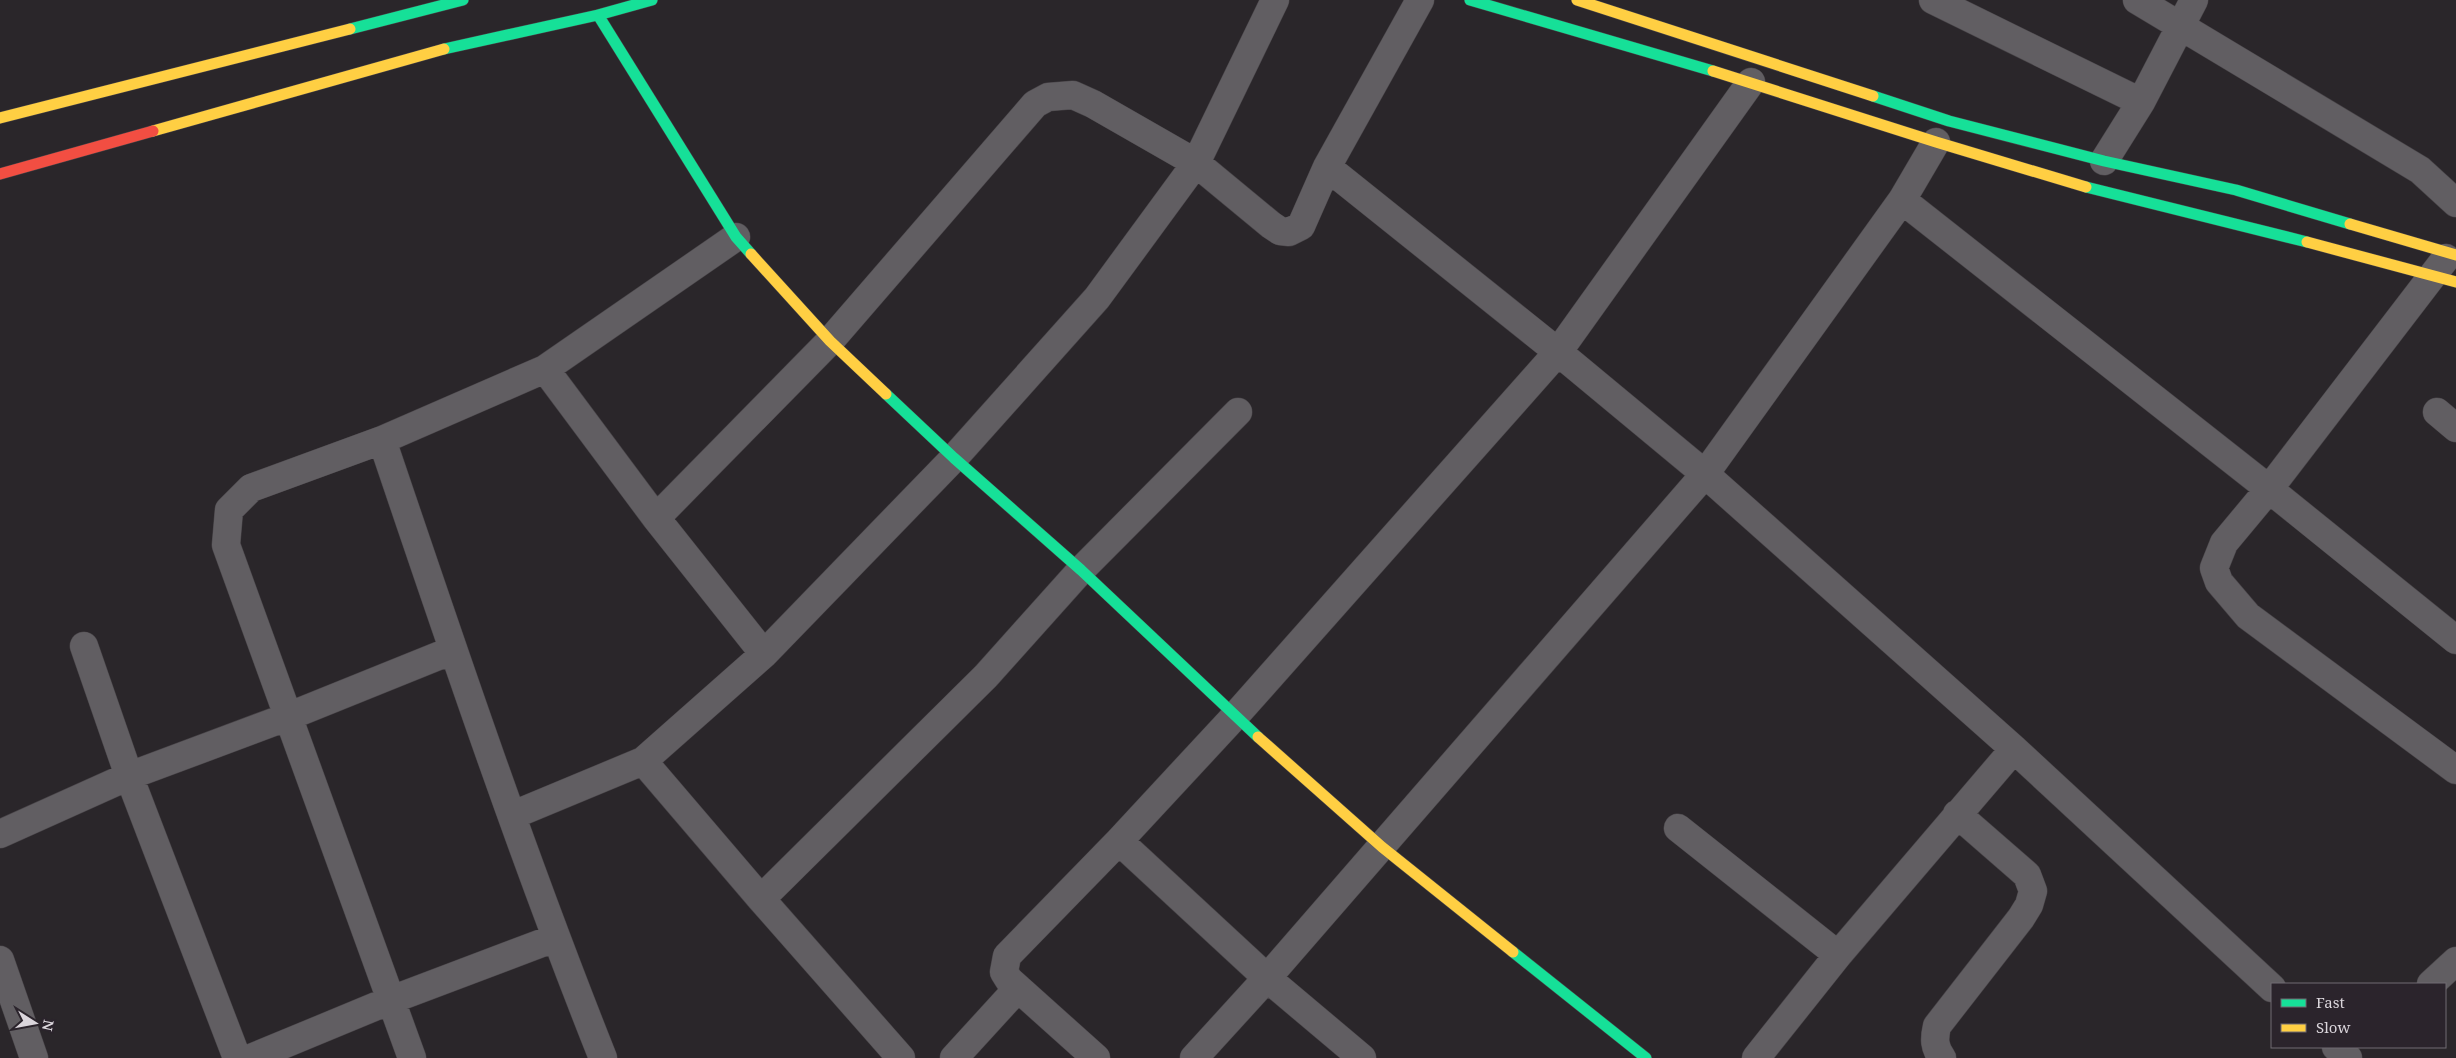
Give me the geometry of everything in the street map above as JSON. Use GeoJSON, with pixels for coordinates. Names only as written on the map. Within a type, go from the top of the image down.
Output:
{"type":"FeatureCollection","features":[{"type":"Feature","properties":{"kind":"street"},"geometry":{"type":"LineString","coordinates":[[0,118],[429,3],[463,0]]}},
{"type":"Feature","properties":{"kind":"street"},"geometry":{"type":"LineString","coordinates":[[0,174],[433,52],[598,15],[652,0]]}},
{"type":"Feature","properties":{"kind":"street"},"geometry":{"type":"LineString","coordinates":[[513,815],[643,761],[764,654],[954,458],[1097,298],[1196,163],[1275,0]]}},
{"type":"Feature","properties":{"kind":"street"},"geometry":{"type":"LineString","coordinates":[[656,518],[830,341],[1034,104],[1048,97],[1073,95],[1196,163],[1280,232],[1289,232],[1301,226],[1327,167],[1420,0]]}},
{"type":"Feature","properties":{"kind":"street"},"geometry":{"type":"LineString","coordinates":[[1470,0],[1751,82],[1936,142],[2107,193],[2218,219],[2444,279]]}},
{"type":"Feature","properties":{"kind":"street"},"geometry":{"type":"LineString","coordinates":[[1577,0],[1949,121],[2104,161],[2236,190],[2453,254],[2444,279],[2224,543],[2214,568],[2219,582],[2248,616],[2456,770]]}},
{"type":"Feature","properties":{"kind":"street"},"geometry":{"type":"LineString","coordinates":[[1933,0],[2141,102]]}},
{"type":"Feature","properties":{"kind":"street"},"geometry":{"type":"LineString","coordinates":[[2137,0],[2420,170],[2456,203]]}},
{"type":"Feature","properties":{"kind":"street"},"geometry":{"type":"LineString","coordinates":[[2104,161],[2141,102],[2194,0]]}},
{"type":"Feature","properties":{"kind":"street"},"geometry":{"type":"LineString","coordinates":[[598,15],[736,237],[830,341],[954,458],[1081,570],[1235,716],[1382,847],[1646,1058]]}},
{"type":"Feature","properties":{"kind":"street"},"geometry":{"type":"LineString","coordinates":[[1096,1058],[1018,988],[1004,972],[1007,956],[1119,841],[1235,716],[1558,352],[1621,267],[1751,82]]}},
{"type":"Feature","properties":{"kind":"street"},"geometry":{"type":"LineString","coordinates":[[1194,1058],[1382,847],[1705,474],[1902,200],[1936,142]]}},
{"type":"Feature","properties":{"kind":"street"},"geometry":{"type":"LineString","coordinates":[[1327,167],[1558,352],[1705,474],[2014,749],[2271,987]]}},
{"type":"Feature","properties":{"kind":"street"},"geometry":{"type":"LineString","coordinates":[[1902,200],[2269,489],[2456,640]]}},
{"type":"Feature","properties":{"kind":"street"},"geometry":{"type":"LineString","coordinates":[[412,1058],[226,545],[229,510],[251,488],[382,440],[545,369],[736,237]]}},
{"type":"Feature","properties":{"kind":"street"},"geometry":{"type":"LineString","coordinates":[[545,369],[656,518],[764,654]]}},
{"type":"Feature","properties":{"kind":"street"},"geometry":{"type":"LineString","coordinates":[[761,899],[986,676],[1081,570],[1238,412]]}},
{"type":"Feature","properties":{"kind":"street"},"geometry":{"type":"LineString","coordinates":[[382,440],[453,650],[556,938],[603,1058]]}},
{"type":"Feature","properties":{"kind":"street"},"geometry":{"type":"LineString","coordinates":[[84,646],[129,776],[236,1058]]}},
{"type":"Feature","properties":{"kind":"street"},"geometry":{"type":"LineString","coordinates":[[0,834],[129,776],[287,717],[453,650]]}},
{"type":"Feature","properties":{"kind":"street"},"geometry":{"type":"LineString","coordinates":[[1756,1058],[1838,955],[2014,749]]}},
{"type":"Feature","properties":{"kind":"street"},"geometry":{"type":"LineString","coordinates":[[643,761],[901,1058]]}},
{"type":"Feature","properties":{"kind":"street"},"geometry":{"type":"LineString","coordinates":[[1942,1058],[1936,1050],[1934,1038],[1938,1026],[2021,918],[2029,905],[2033,891],[2026,875],[1957,814]]}},
{"type":"Feature","properties":{"kind":"street"},"geometry":{"type":"LineString","coordinates":[[1678,828],[1838,955]]}},
{"type":"Feature","properties":{"kind":"street"},"geometry":{"type":"LineString","coordinates":[[1119,841],[1267,978],[1362,1058]]}},
{"type":"Feature","properties":{"kind":"street"},"geometry":{"type":"LineString","coordinates":[[251,1058],[391,1000],[556,938]]}},
{"type":"Feature","properties":{"kind":"street"},"geometry":{"type":"LineString","coordinates":[[0,960],[34,1058]]}},
{"type":"Feature","properties":{"kind":"street"},"geometry":{"type":"LineString","coordinates":[[2432,983],[2456,961]]}},
{"type":"Feature","properties":{"kind":"street"},"geometry":{"type":"LineString","coordinates":[[954,1058],[1018,988]]}},
{"type":"Feature","properties":{"kind":"street"},"geometry":{"type":"LineString","coordinates":[[2337,1048],[2348,1058]]}},
{"type":"Feature","properties":{"kind":"street"},"geometry":{"type":"LineString","coordinates":[[2353,1058],[2363,1048]]}},
{"type":"Feature","properties":{"kind":"traffic: fast"},"geometry":{"type":"LineString","coordinates":[[350,29],[463,0]]}},
{"type":"Feature","properties":{"kind":"traffic: fast"},"geometry":{"type":"LineString","coordinates":[[444,49],[598,15],[652,0]]}},
{"type":"Feature","properties":{"kind":"traffic: fast"},"geometry":{"type":"LineString","coordinates":[[1470,0],[1713,71]]}},
{"type":"Feature","properties":{"kind":"traffic: fast"},"geometry":{"type":"LineString","coordinates":[[598,15],[736,237],[751,254]]}},
{"type":"Feature","properties":{"kind":"traffic: fast"},"geometry":{"type":"LineString","coordinates":[[1873,96],[1949,121],[2104,161],[2236,190],[2350,224]]}},
{"type":"Feature","properties":{"kind":"traffic: fast"},"geometry":{"type":"LineString","coordinates":[[2086,187],[2307,242]]}},
{"type":"Feature","properties":{"kind":"traffic: fast"},"geometry":{"type":"LineString","coordinates":[[886,394],[954,458],[1081,570],[1258,737]]}},
{"type":"Feature","properties":{"kind":"traffic: fast"},"geometry":{"type":"LineString","coordinates":[[1513,952],[1646,1058]]}},
{"type":"Feature","properties":{"kind":"traffic: slow"},"geometry":{"type":"LineString","coordinates":[[1577,0],[1873,96]]}},
{"type":"Feature","properties":{"kind":"traffic: slow"},"geometry":{"type":"LineString","coordinates":[[0,118],[350,29]]}},
{"type":"Feature","properties":{"kind":"traffic: slow"},"geometry":{"type":"LineString","coordinates":[[153,131],[444,49]]}},
{"type":"Feature","properties":{"kind":"traffic: slow"},"geometry":{"type":"LineString","coordinates":[[1713,71],[1936,142],[2086,187]]}},
{"type":"Feature","properties":{"kind":"traffic: slow"},"geometry":{"type":"LineString","coordinates":[[2350,224],[2456,255]]}},
{"type":"Feature","properties":{"kind":"traffic: slow"},"geometry":{"type":"LineString","coordinates":[[2307,242],[2456,282]]}},
{"type":"Feature","properties":{"kind":"traffic: slow"},"geometry":{"type":"LineString","coordinates":[[751,254],[830,341],[886,394]]}},
{"type":"Feature","properties":{"kind":"traffic: slow"},"geometry":{"type":"LineString","coordinates":[[1258,737],[1382,847],[1513,952]]}},
{"type":"Feature","properties":{"kind":"traffic: jam"},"geometry":{"type":"LineString","coordinates":[[0,174],[153,131]]}}]}
